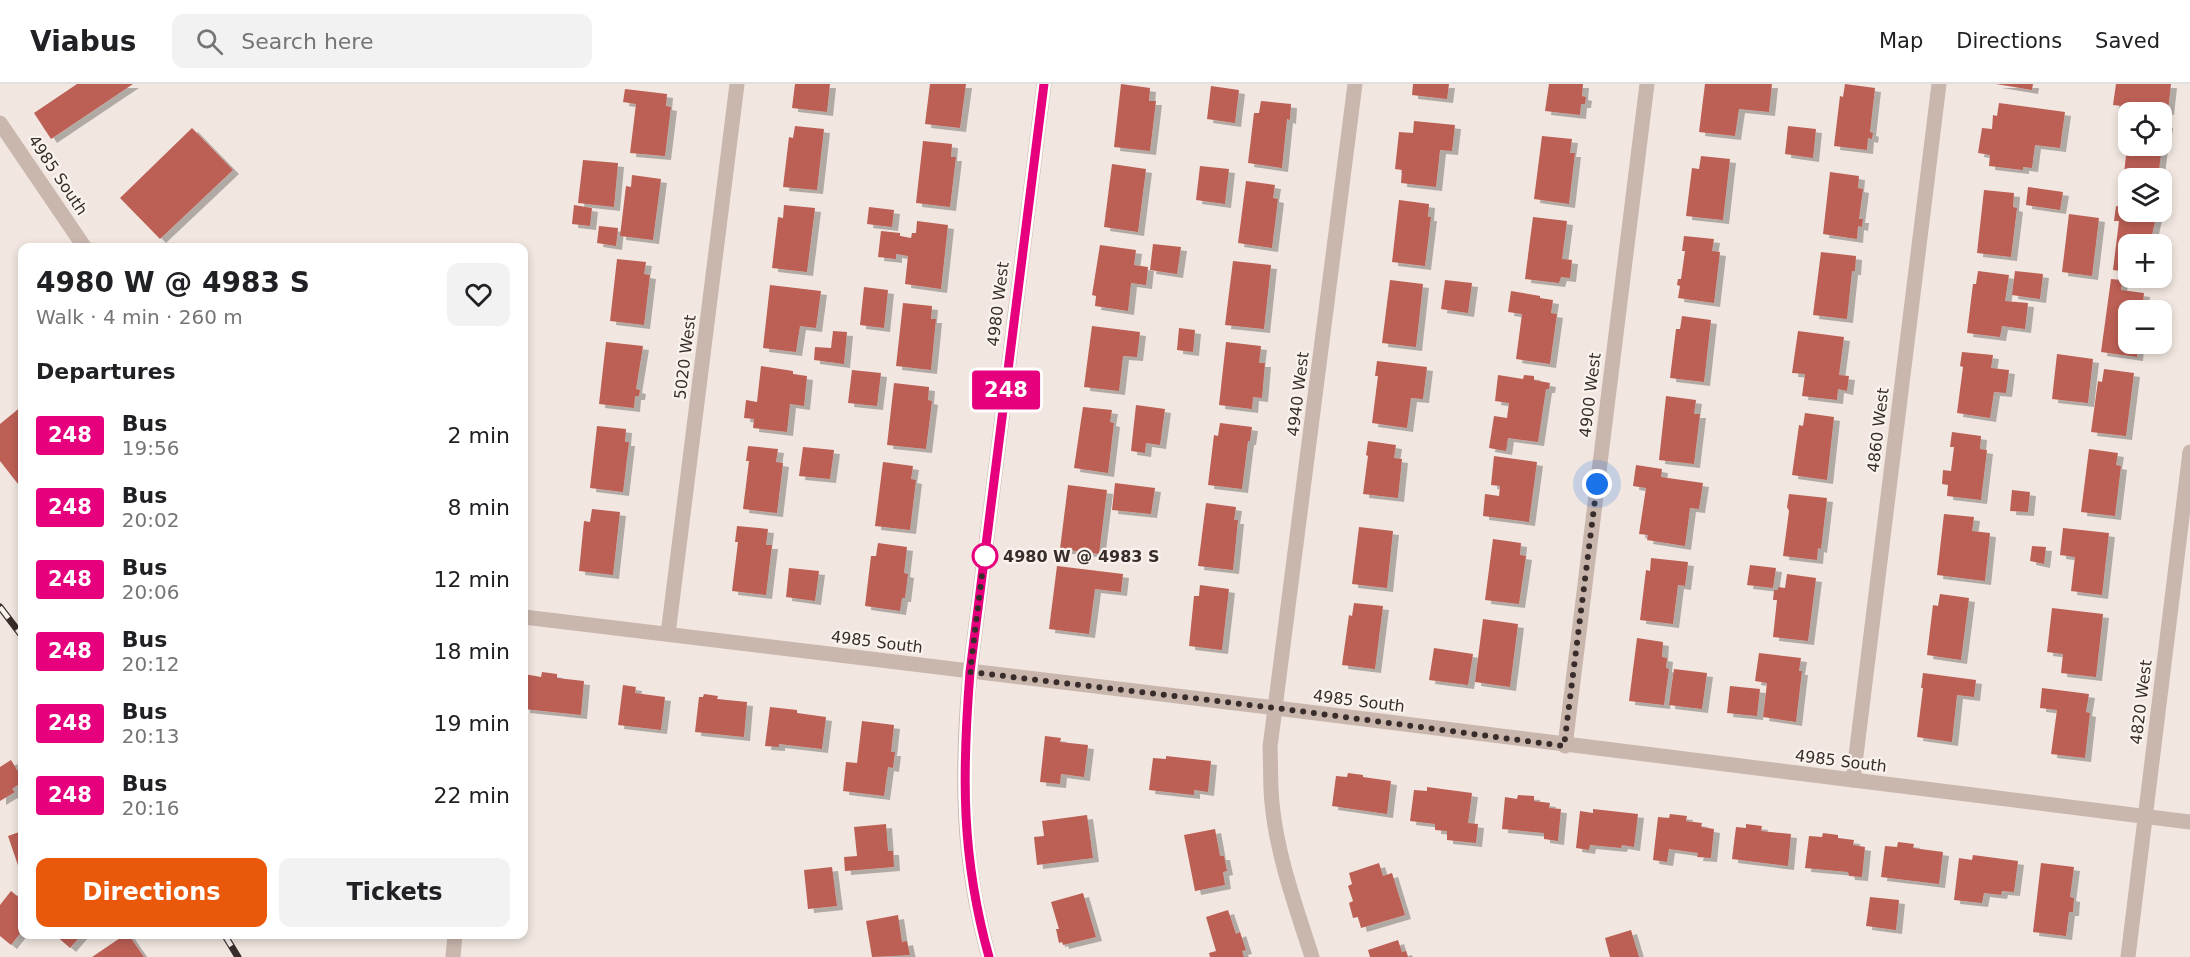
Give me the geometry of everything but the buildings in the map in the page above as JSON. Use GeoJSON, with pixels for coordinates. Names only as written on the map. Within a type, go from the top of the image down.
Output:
{"type":"FeatureCollection","features":[{"type":"Feature","properties":{"kind":"street","name":"5020 West"},"geometry":{"type":"LineString","coordinates":[[668,634],[737,84]]}},
{"type":"Feature","properties":{"kind":"street","name":"4980 West"},"geometry":{"type":"LineString","coordinates":[[989,957],[979,922],[969,858],[964,811],[964,765],[970,672],[1044,84]]}},
{"type":"Feature","properties":{"kind":"street","name":"4940 West"},"geometry":{"type":"LineString","coordinates":[[1312,957],[1283,865],[1272,803],[1270,747],[1354,84]]}},
{"type":"Feature","properties":{"kind":"street","name":"4900 West"},"geometry":{"type":"LineString","coordinates":[[1564,746],[1647,84]]}},
{"type":"Feature","properties":{"kind":"street","name":"4860 West"},"geometry":{"type":"LineString","coordinates":[[1852,780],[1939,84]]}},
{"type":"Feature","properties":{"kind":"street","name":"4985 South"},"geometry":{"type":"LineString","coordinates":[[0,123],[82,243]]}},
{"type":"Feature","properties":{"kind":"street","name":"4820 West"},"geometry":{"type":"LineString","coordinates":[[2127,957],[2185,530],[2190,452]]}},
{"type":"Feature","properties":{"kind":"street","name":"4985 South"},"geometry":{"type":"LineString","coordinates":[[528,617],[2190,822]]}},
{"type":"Feature","properties":{"kind":"street"},"geometry":{"type":"LineString","coordinates":[[453,957],[455,939]]}},
{"type":"Feature","properties":{"kind":"railway"},"geometry":{"type":"LineString","coordinates":[[0,607],[18,631]]}},
{"type":"Feature","properties":{"kind":"railway"},"geometry":{"type":"LineString","coordinates":[[227,939],[238,957]]}},
{"type":"Feature","properties":{"kind":"bus line","name":"248"},"geometry":{"type":"LineString","coordinates":[[989,957],[979,922],[964,811],[966,721],[970,672],[1044,84]]}},
{"type":"Feature","properties":{"kind":"place","name":"4980 W @ 4983 S"},"geometry":{"type":"Point","coordinates":[985,556]}},
{"type":"Feature","properties":{"kind":"route"},"geometry":{"type":"LineString","coordinates":[[985,556],[985,550],[970,672],[1276,708],[1564,746],[1597,484]]}}]}
